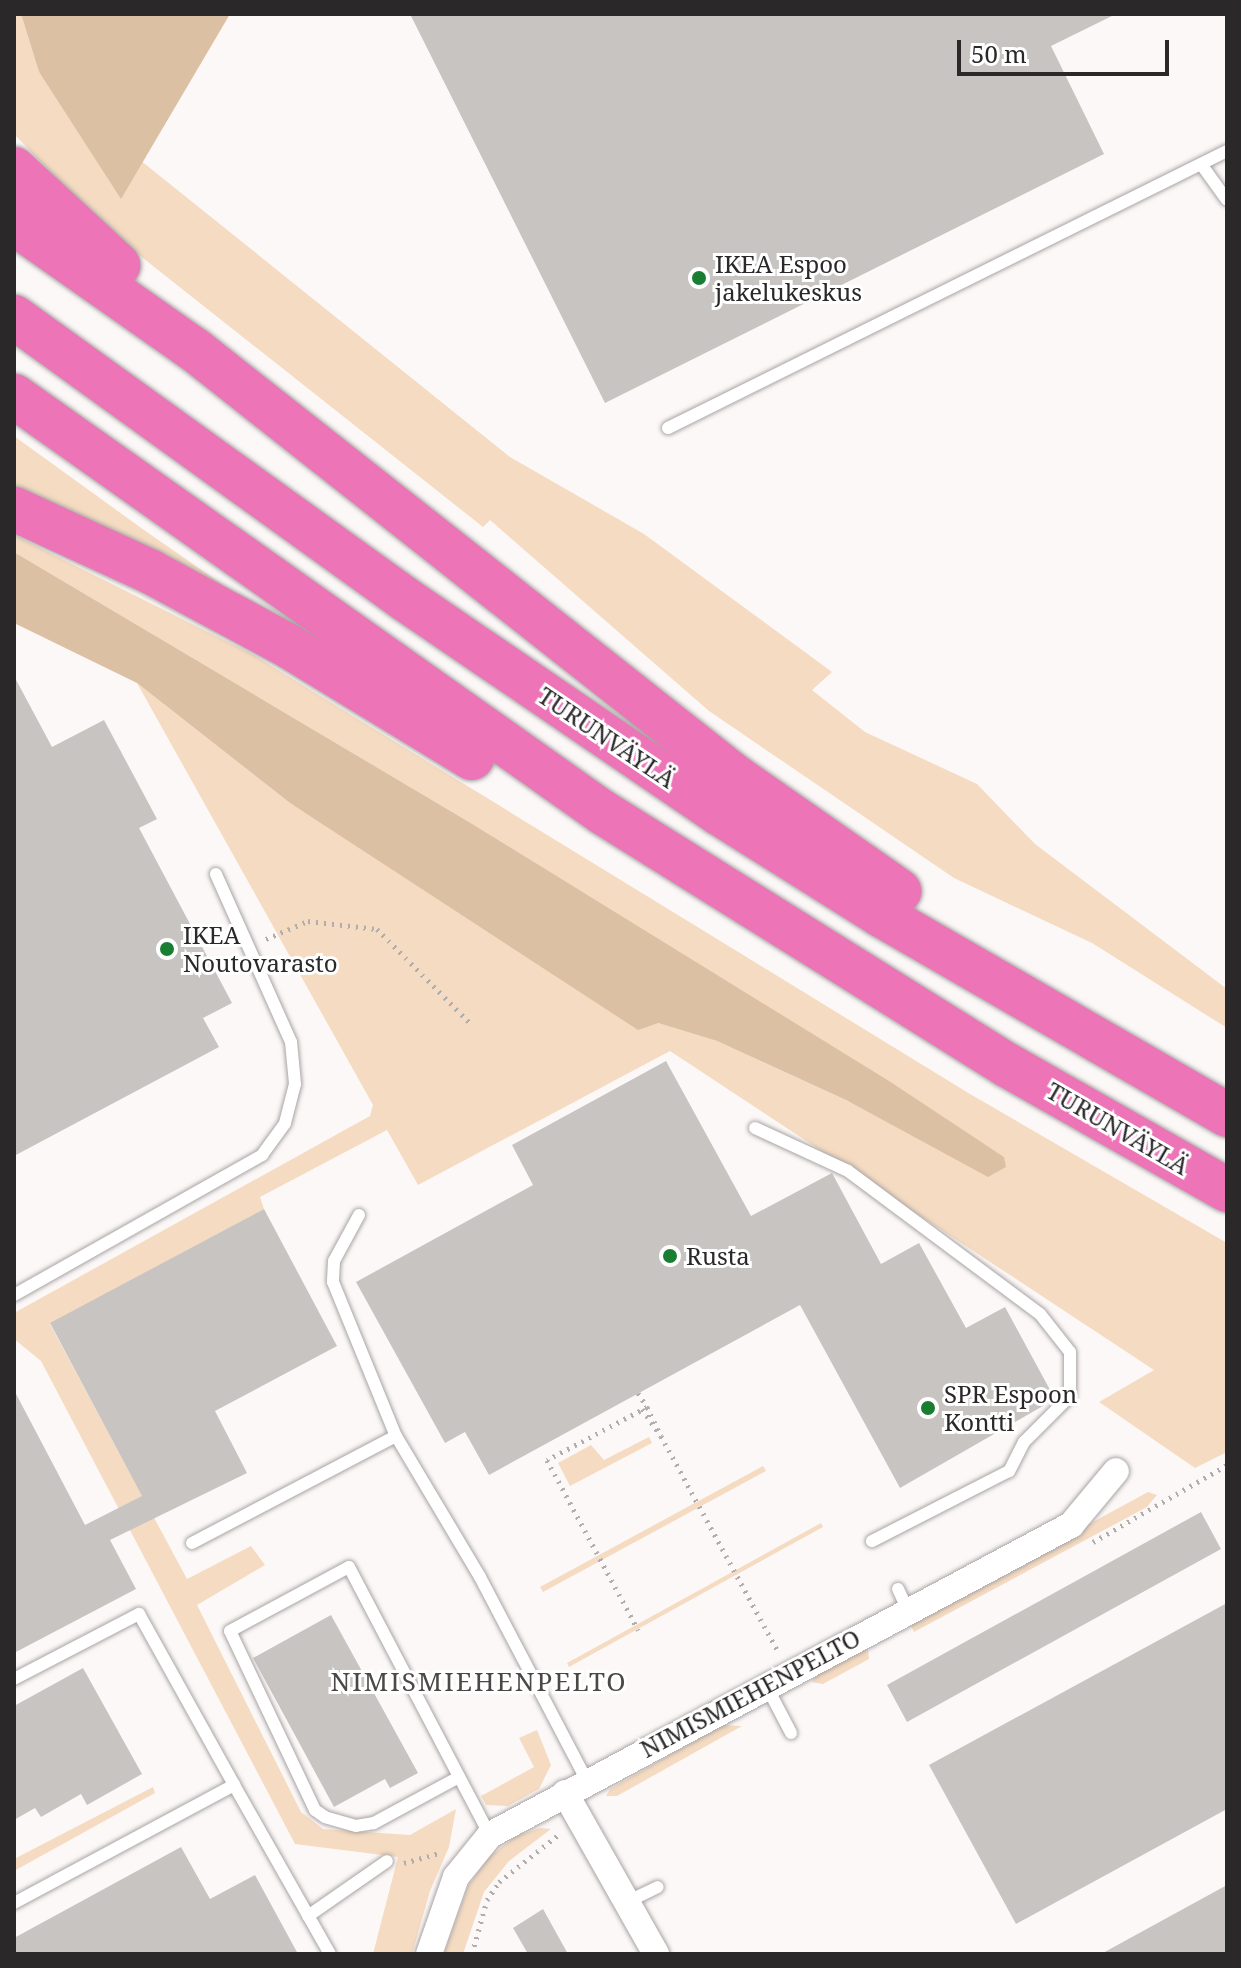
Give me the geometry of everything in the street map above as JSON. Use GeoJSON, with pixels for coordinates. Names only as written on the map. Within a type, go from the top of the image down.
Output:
{"type":"FeatureCollection","features":[{"type":"Feature","properties":{"kind":"highway"},"geometry":{"type":"LineString","coordinates":[[14,169],[140,285],[195,350]]}},
{"type":"Feature","properties":{"kind":"highway"},"geometry":{"type":"LineString","coordinates":[[14,223],[195,350],[737,778],[854,862],[1050,987],[1113,1052]]}},
{"type":"Feature","properties":{"kind":"highway","name":"TURUNVÄYLÄ"},"geometry":{"type":"LineString","coordinates":[[14,317],[405,599],[719,813],[1113,1052],[1227,1115]]}},
{"type":"Feature","properties":{"kind":"highway","name":"TURUNVÄYLÄ"},"geometry":{"type":"LineString","coordinates":[[14,396],[602,812],[955,1034],[1227,1190]]}},
{"type":"Feature","properties":{"kind":"highway"},"geometry":{"type":"LineString","coordinates":[[14,509],[151,572],[290,647],[487,767],[602,812]]}},
{"type":"Feature","properties":{"kind":"street","name":"NIMISMIEHENPELTO"},"geometry":{"type":"LineString","coordinates":[[429,1954],[456,1877],[486,1828],[576,1787],[777,1678],[902,1598],[1071,1525],[1116,1471]]}},
{"type":"Feature","properties":{"kind":"street"},"geometry":{"type":"LineString","coordinates":[[576,1787],[581,1821],[656,1954]]}},
{"type":"Feature","properties":{"kind":"lane"},"geometry":{"type":"LineString","coordinates":[[668,428],[1227,151]]}},
{"type":"Feature","properties":{"kind":"lane"},"geometry":{"type":"LineString","coordinates":[[1201,164],[1227,200]]}},
{"type":"Feature","properties":{"kind":"lane"},"geometry":{"type":"LineString","coordinates":[[14,1295],[262,1155],[285,1123],[295,1084],[291,1042],[216,874]]}},
{"type":"Feature","properties":{"kind":"lane"},"geometry":{"type":"LineString","coordinates":[[755,1128],[848,1171],[1040,1314],[1070,1352],[1070,1396],[1024,1442],[1009,1471],[872,1541]]}},
{"type":"Feature","properties":{"kind":"lane"},"geometry":{"type":"LineString","coordinates":[[359,1215],[334,1261],[333,1282],[396,1436],[480,1577],[576,1787]]}},
{"type":"Feature","properties":{"kind":"lane"},"geometry":{"type":"LineString","coordinates":[[192,1543],[396,1436]]}},
{"type":"Feature","properties":{"kind":"lane"},"geometry":{"type":"LineString","coordinates":[[459,1777],[374,1823],[356,1826],[325,1817],[315,1810],[230,1631],[349,1567],[486,1828]]}},
{"type":"Feature","properties":{"kind":"lane"},"geometry":{"type":"LineString","coordinates":[[14,1679],[139,1614],[330,1954]]}},
{"type":"Feature","properties":{"kind":"lane"},"geometry":{"type":"LineString","coordinates":[[777,1678],[791,1733]]}},
{"type":"Feature","properties":{"kind":"lane"},"geometry":{"type":"LineString","coordinates":[[14,1903],[234,1785]]}},
{"type":"Feature","properties":{"kind":"lane"},"geometry":{"type":"LineString","coordinates":[[308,1916],[387,1861]]}},
{"type":"Feature","properties":{"kind":"lane"},"geometry":{"type":"LineString","coordinates":[[627,1902],[658,1887]]}},
{"type":"Feature","properties":{"kind":"path"},"geometry":{"type":"LineString","coordinates":[[251,947],[308,921],[377,929],[472,1025]]}},
{"type":"Feature","properties":{"kind":"path"},"geometry":{"type":"LineString","coordinates":[[638,1393],[777,1678]]}},
{"type":"Feature","properties":{"kind":"path"},"geometry":{"type":"LineString","coordinates":[[638,1630],[547,1460],[644,1408]]}},
{"type":"Feature","properties":{"kind":"path"},"geometry":{"type":"LineString","coordinates":[[1081,1549],[1227,1465]]}},
{"type":"Feature","properties":{"kind":"path"},"geometry":{"type":"LineString","coordinates":[[472,1954],[487,1900],[499,1882],[581,1821]]}},
{"type":"Feature","properties":{"kind":"path"},"geometry":{"type":"LineString","coordinates":[[387,1861],[424,1861],[486,1828]]}},
{"type":"Feature","properties":{"kind":"shaded area"},"geometry":{"type":"Polygon","coordinates":[[[14,14],[21,14],[39,72],[121,198],[140,160],[510,457],[644,534],[832,672],[812,690],[865,732],[977,784],[1035,844],[1227,989],[1227,1028],[1092,943],[954,878],[709,711],[490,520],[483,527],[105,228],[14,134],[14,14]]]}},
{"type":"Feature","properties":{"kind":"shaded area"},"geometry":{"type":"Polygon","coordinates":[[[21,14],[230,14],[121,199],[39,72],[21,14]]]}},
{"type":"Feature","properties":{"kind":"shaded area"},"geometry":{"type":"Polygon","coordinates":[[[14,436],[144,530],[255,607],[14,493],[14,436]]]}},
{"type":"Feature","properties":{"kind":"shaded area"},"geometry":{"type":"Polygon","coordinates":[[[14,535],[252,654],[970,1094],[1227,1243],[1227,1452],[1195,1468],[1099,1402],[1154,1370],[670,1051],[418,1185],[387,1130],[260,1197],[264,1209],[50,1324],[187,1579],[251,1546],[265,1565],[197,1605],[301,1812],[323,1829],[410,1835],[456,1809],[449,1847],[430,1891],[412,1954],[373,1954],[398,1857],[295,1844],[41,1361],[14,1339],[14,1313],[370,1116],[373,1105],[137,683],[290,803],[658,1023],[717,1041],[848,1101],[1004,1157],[474,825],[14,552],[14,535]]]}},
{"type":"Feature","properties":{"kind":"shaded area"},"geometry":{"type":"Polygon","coordinates":[[[14,552],[474,825],[889,1081],[1004,1157],[1006,1167],[988,1177],[848,1101],[717,1041],[658,1023],[638,1030],[290,803],[137,683],[14,623],[14,552]]]}},
{"type":"Feature","properties":{"kind":"shaded area"},"geometry":{"type":"Polygon","coordinates":[[[649,1437],[652,1443],[570,1486],[558,1463],[591,1445],[604,1460],[649,1437]]]}},
{"type":"Feature","properties":{"kind":"shaded area"},"geometry":{"type":"Polygon","coordinates":[[[763,1466],[766,1471],[543,1592],[540,1587],[763,1466]]]}},
{"type":"Feature","properties":{"kind":"shaded area"},"geometry":{"type":"Polygon","coordinates":[[[1148,1492],[1157,1495],[1147,1507],[914,1632],[909,1622],[1148,1492]]]}},
{"type":"Feature","properties":{"kind":"shaded area"},"geometry":{"type":"Polygon","coordinates":[[[821,1523],[823,1527],[569,1667],[567,1663],[821,1523]]]}},
{"type":"Feature","properties":{"kind":"shaded area"},"geometry":{"type":"Polygon","coordinates":[[[863,1649],[868,1650],[869,1659],[823,1684],[812,1682],[817,1673],[863,1649]]]}},
{"type":"Feature","properties":{"kind":"shaded area"},"geometry":{"type":"Polygon","coordinates":[[[723,1725],[742,1726],[617,1796],[606,1796],[610,1789],[723,1725]]]}},
{"type":"Feature","properties":{"kind":"shaded area"},"geometry":{"type":"Polygon","coordinates":[[[537,1730],[551,1765],[539,1789],[508,1806],[486,1805],[481,1796],[534,1767],[519,1738],[537,1730]]]}},
{"type":"Feature","properties":{"kind":"shaded area"},"geometry":{"type":"Polygon","coordinates":[[[153,1787],[155,1793],[14,1871],[14,1859],[153,1787]]]}},
{"type":"Feature","properties":{"kind":"shaded area"},"geometry":{"type":"Polygon","coordinates":[[[540,1828],[551,1829],[509,1861],[484,1892],[463,1954],[444,1954],[468,1886],[489,1857],[516,1836],[540,1828]]]}},
{"type":"Feature","properties":{"kind":"building","name":"IKEA Espoo jakelukeskus"},"geometry":{"type":"Polygon","coordinates":[[[410,14],[1116,14],[1051,46],[1104,154],[605,403],[410,14]]]}},
{"type":"Feature","properties":{"kind":"building"},"geometry":{"type":"Polygon","coordinates":[[[14,676],[52,747],[104,720],[157,819],[139,828],[232,1003],[203,1018],[219,1047],[14,1156],[14,676]]]}},
{"type":"Feature","properties":{"kind":"building"},"geometry":{"type":"Polygon","coordinates":[[[666,1061],[751,1216],[832,1173],[881,1264],[919,1243],[966,1328],[1005,1307],[1055,1399],[900,1488],[800,1305],[489,1475],[465,1432],[445,1443],[356,1282],[533,1185],[512,1145],[666,1061]]]}},
{"type":"Feature","properties":{"kind":"building"},"geometry":{"type":"Polygon","coordinates":[[[264,1209],[337,1346],[215,1411],[247,1473],[110,1540],[136,1589],[14,1653],[14,1390],[85,1525],[142,1496],[50,1323],[264,1209]]]}},
{"type":"Feature","properties":{"kind":"building"},"geometry":{"type":"Polygon","coordinates":[[[1201,1512],[1221,1549],[907,1722],[887,1685],[1201,1512]]]}},
{"type":"Feature","properties":{"kind":"building"},"geometry":{"type":"Polygon","coordinates":[[[1227,1603],[1227,1809],[1016,1924],[929,1765],[1227,1603]]]}},
{"type":"Feature","properties":{"kind":"building"},"geometry":{"type":"Polygon","coordinates":[[[331,1615],[418,1773],[390,1788],[385,1779],[334,1807],[253,1658],[331,1615]]]}},
{"type":"Feature","properties":{"kind":"building"},"geometry":{"type":"Polygon","coordinates":[[[83,1668],[142,1774],[87,1805],[81,1794],[41,1817],[35,1808],[14,1820],[14,1706],[83,1668]]]}},
{"type":"Feature","properties":{"kind":"building"},"geometry":{"type":"Polygon","coordinates":[[[181,1847],[210,1899],[255,1875],[298,1954],[14,1954],[14,1938],[181,1847]]]}},
{"type":"Feature","properties":{"kind":"building"},"geometry":{"type":"Polygon","coordinates":[[[1227,1885],[1227,1954],[1101,1954],[1227,1885]]]}},
{"type":"Feature","properties":{"kind":"building"},"geometry":{"type":"Polygon","coordinates":[[[543,1909],[568,1954],[528,1954],[513,1928],[543,1909]]]}},
{"type":"Feature","properties":{"kind":"place","name":"IKEA Espoo jakelukeskus"},"geometry":{"type":"Point","coordinates":[699,278]}},
{"type":"Feature","properties":{"kind":"place","name":"IKEA Noutovarasto"},"geometry":{"type":"Point","coordinates":[167,949]}},
{"type":"Feature","properties":{"kind":"place","name":"Rusta"},"geometry":{"type":"Point","coordinates":[670,1256]}},
{"type":"Feature","properties":{"kind":"place","name":"SPR Espoon Kontti"},"geometry":{"type":"Point","coordinates":[928,1408]}},
{"type":"Feature","properties":{"kind":"district","name":"NIMISMIEHENPELTO"},"geometry":{"type":"Point","coordinates":[479,1682]}}]}
